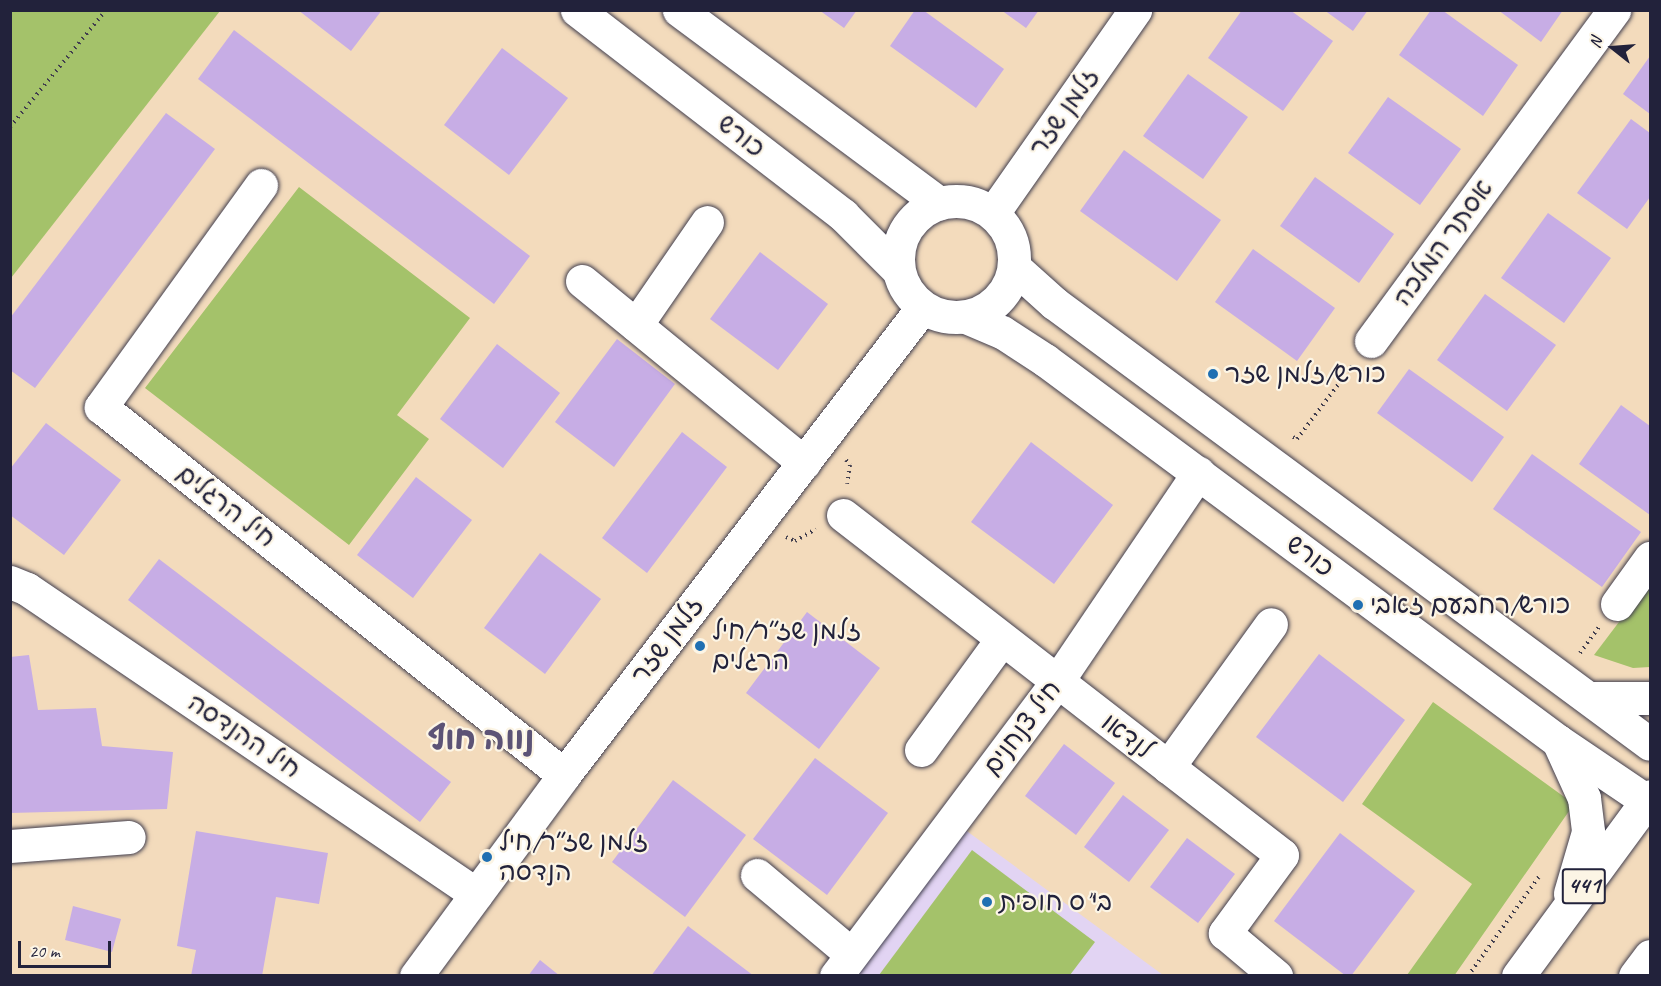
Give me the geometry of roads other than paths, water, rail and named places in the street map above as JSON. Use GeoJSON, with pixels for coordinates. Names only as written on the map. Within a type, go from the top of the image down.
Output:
{"type":"FeatureCollection","features":[{"type":"Feature","properties":{"kind":"street","name":"כורש"},"geometry":{"type":"LineString","coordinates":[[577,10],[843,215],[898,270]]}},
{"type":"Feature","properties":{"kind":"street"},"geometry":{"type":"LineString","coordinates":[[679,10],[939,203]]}},
{"type":"Feature","properties":{"kind":"street","name":"זלמן שזר"},"geometry":{"type":"LineString","coordinates":[[993,213],[1135,10]]}},
{"type":"Feature","properties":{"kind":"street","name":"אסתר המלכה"},"geometry":{"type":"LineString","coordinates":[[1371,341],[1614,10]]}},
{"type":"Feature","properties":{"kind":"street","name":"חיל הרגלים"},"geometry":{"type":"LineString","coordinates":[[261,185],[101,407],[564,775]]}},
{"type":"Feature","properties":{"kind":"street"},"geometry":{"type":"LineString","coordinates":[[967,201],[993,213],[1010,237],[1014,267],[998,300],[966,317],[935,315],[922,308],[911,298],[898,270],[897,253],[910,222],[939,203],[967,201]]}},
{"type":"Feature","properties":{"kind":"street"},"geometry":{"type":"LineString","coordinates":[[636,325],[707,222]]}},
{"type":"Feature","properties":{"kind":"street","name":"כורש"},"geometry":{"type":"LineString","coordinates":[[1014,267],[1054,303],[1650,744]]}},
{"type":"Feature","properties":{"kind":"street"},"geometry":{"type":"LineString","coordinates":[[582,281],[804,462]]}},
{"type":"Feature","properties":{"kind":"street","name":"זלמן שזר"},"geometry":{"type":"LineString","coordinates":[[416,975],[564,775],[922,308]]}},
{"type":"Feature","properties":{"kind":"street","name":"כורש"},"geometry":{"type":"LineString","coordinates":[[966,317],[1002,332],[1045,360],[1558,741],[1649,800]]}},
{"type":"Feature","properties":{"kind":"street","name":"חיל צנחנים"},"geometry":{"type":"LineString","coordinates":[[843,965],[1056,683],[1198,473]]}},
{"type":"Feature","properties":{"kind":"street","name":"לנדאו"},"geometry":{"type":"LineString","coordinates":[[843,515],[1056,683],[1282,855],[1225,933],[1276,975]]}},
{"type":"Feature","properties":{"kind":"street"},"geometry":{"type":"LineString","coordinates":[[1617,603],[1650,558]]}},
{"type":"Feature","properties":{"kind":"street","name":"חיל ההנדסה"},"geometry":{"type":"LineString","coordinates":[[10,582],[27,589],[476,894]]}},
{"type":"Feature","properties":{"kind":"street"},"geometry":{"type":"LineString","coordinates":[[1168,768],[1271,624]]}},
{"type":"Feature","properties":{"kind":"street"},"geometry":{"type":"LineString","coordinates":[[921,750],[1002,639]]}},
{"type":"Feature","properties":{"kind":"street"},"geometry":{"type":"LineString","coordinates":[[1590,698],[1650,698]]}},
{"type":"Feature","properties":{"kind":"street"},"geometry":{"type":"LineString","coordinates":[[1558,741],[1584,798],[1588,832],[1564,914]]}},
{"type":"Feature","properties":{"kind":"street","name":"441"},"geometry":{"type":"LineString","coordinates":[[1518,975],[1649,800]]}},
{"type":"Feature","properties":{"kind":"street"},"geometry":{"type":"LineString","coordinates":[[10,846],[129,837]]}},
{"type":"Feature","properties":{"kind":"street"},"geometry":{"type":"LineString","coordinates":[[757,875],[843,965]]}},
{"type":"Feature","properties":{"kind":"street"},"geometry":{"type":"LineString","coordinates":[[1635,975],[1650,956]]}},
{"type":"Feature","properties":{"kind":"place","name":"כורש/זלמן שזר"},"geometry":{"type":"Point","coordinates":[1213,374]}},
{"type":"Feature","properties":{"kind":"place","name":"כורש/רחבעם זאבי"},"geometry":{"type":"Point","coordinates":[1358,605]}},
{"type":"Feature","properties":{"kind":"place","name":"זלמן שז״ר/חיל הרגלים"},"geometry":{"type":"Point","coordinates":[700,646]}},
{"type":"Feature","properties":{"kind":"place","name":"זלמן שז״ר/חיל הנדסה"},"geometry":{"type":"Point","coordinates":[487,857]}},
{"type":"Feature","properties":{"kind":"place","name":"בי\"ס חופית"},"geometry":{"type":"Point","coordinates":[987,902]}},
{"type":"Feature","properties":{"kind":"district","name":"נווה חוף"},"geometry":{"type":"Point","coordinates":[481,739]}}]}
